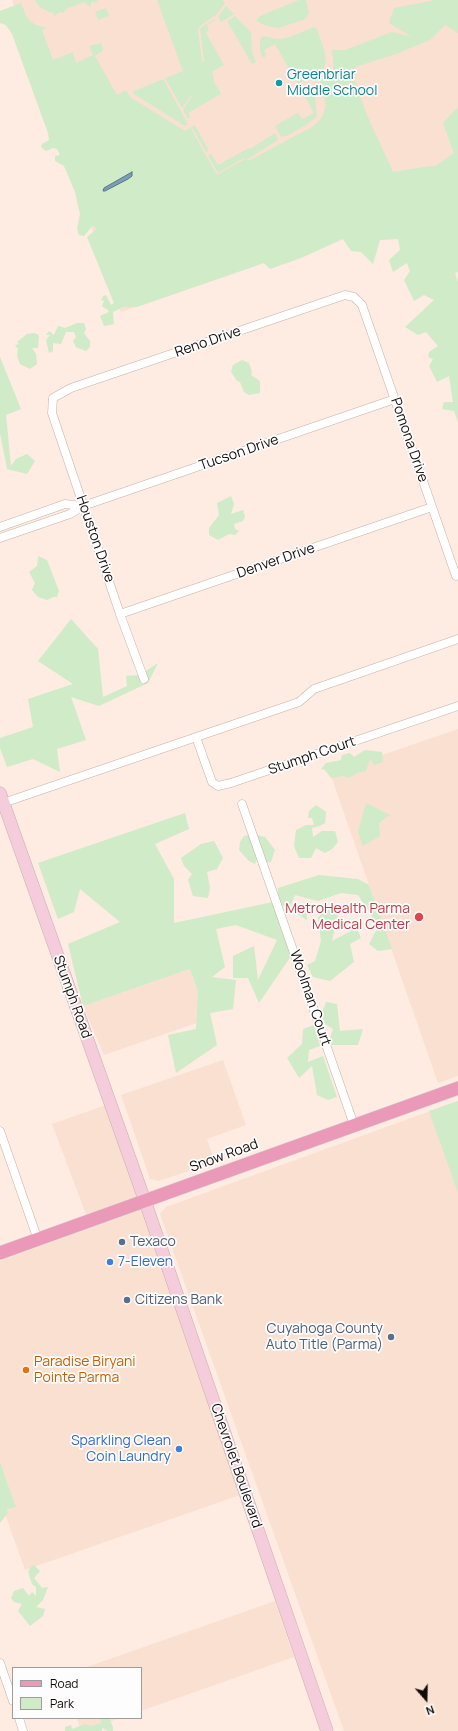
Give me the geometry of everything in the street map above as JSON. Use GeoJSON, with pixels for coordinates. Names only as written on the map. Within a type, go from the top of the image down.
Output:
{"type":"FeatureCollection","features":[{"type":"Feature","properties":{"kind":"main road","name":"Stumph Road"},"geometry":{"type":"LineString","coordinates":[[2,798],[145,1201]]}},
{"type":"Feature","properties":{"kind":"main road","name":"Snow Road"},"geometry":{"type":"LineString","coordinates":[[0,1253],[458,1088]]}},
{"type":"Feature","properties":{"kind":"main road","name":"Chevrolet Boulevard"},"geometry":{"type":"LineString","coordinates":[[145,1201],[327,1731]]}},
{"type":"Feature","properties":{"kind":"street","name":"Reno Drive"},"geometry":{"type":"LineString","coordinates":[[53,398],[71,388],[345,295],[354,297],[362,305]]}},
{"type":"Feature","properties":{"kind":"street","name":"Pomona Drive"},"geometry":{"type":"LineString","coordinates":[[362,305],[456,576]]}},
{"type":"Feature","properties":{"kind":"street","name":"Houston Drive"},"geometry":{"type":"LineString","coordinates":[[53,398],[52,413],[120,614],[144,679]]}},
{"type":"Feature","properties":{"kind":"street","name":"Tucson Drive"},"geometry":{"type":"LineString","coordinates":[[0,538],[70,514],[83,506],[394,399]]}},
{"type":"Feature","properties":{"kind":"street","name":"Tucson Drive"},"geometry":{"type":"LineString","coordinates":[[0,527],[65,504],[83,506]]}},
{"type":"Feature","properties":{"kind":"street","name":"Denver Drive"},"geometry":{"type":"LineString","coordinates":[[120,614],[432,508]]}},
{"type":"Feature","properties":{"kind":"street"},"geometry":{"type":"LineString","coordinates":[[2,798],[196,737],[299,702],[314,689],[458,640]]}},
{"type":"Feature","properties":{"kind":"street","name":"Stumph Court"},"geometry":{"type":"LineString","coordinates":[[196,737],[212,782],[218,786],[236,782],[458,706]]}},
{"type":"Feature","properties":{"kind":"street","name":"Woolman Court"},"geometry":{"type":"LineString","coordinates":[[242,804],[354,1125]]}},
{"type":"Feature","properties":{"kind":"street"},"geometry":{"type":"LineString","coordinates":[[0,1132],[38,1240]]}},
{"type":"Feature","properties":{"kind":"street"},"geometry":{"type":"LineString","coordinates":[[0,1663],[3,1682],[12,1699]]}},
{"type":"Feature","properties":{"kind":"street"},"geometry":{"type":"LineString","coordinates":[[19,1719],[24,1731]]}},
{"type":"Feature","properties":{"kind":"shaded area","name":"Greenbriar Middle School"},"geometry":{"type":"Polygon","coordinates":[[[12,0],[458,0],[458,180],[394,218],[121,312],[12,0]]]}},
{"type":"Feature","properties":{"kind":"shaded area","name":"MetroHealth Parma Medical Center"},"geometry":{"type":"Polygon","coordinates":[[[458,729],[458,1076],[438,1083],[330,773],[458,729]]]}},
{"type":"Feature","properties":{"kind":"shaded area"},"geometry":{"type":"Polygon","coordinates":[[[190,969],[208,1019],[104,1055],[83,1006],[190,969]]]}},
{"type":"Feature","properties":{"kind":"shaded area"},"geometry":{"type":"Polygon","coordinates":[[[223,1060],[246,1125],[207,1139],[215,1162],[159,1181],[150,1179],[121,1095],[223,1060]]]}},
{"type":"Feature","properties":{"kind":"shaded area"},"geometry":{"type":"Polygon","coordinates":[[[458,1101],[458,1731],[344,1731],[160,1214],[166,1207],[458,1101]]]}},
{"type":"Feature","properties":{"kind":"shaded area"},"geometry":{"type":"Polygon","coordinates":[[[106,1105],[140,1197],[87,1217],[52,1124],[106,1105]]]}},
{"type":"Feature","properties":{"kind":"shaded area"},"geometry":{"type":"Polygon","coordinates":[[[144,1208],[240,1495],[25,1570],[4,1511],[16,1507],[0,1462],[0,1261],[144,1208]]]}},
{"type":"Feature","properties":{"kind":"shaded area"},"geometry":{"type":"Polygon","coordinates":[[[275,1601],[294,1657],[142,1711],[142,1667],[87,1667],[275,1601]]]}},
{"type":"Feature","properties":{"kind":"shaded area"},"geometry":{"type":"Polygon","coordinates":[[[77,1719],[117,1719],[83,1731],[81,1731],[77,1719]]]}},
{"type":"Feature","properties":{"kind":"green space"},"geometry":{"type":"Polygon","coordinates":[[[35,0],[98,0],[95,3],[92,1],[90,7],[84,2],[68,8],[63,13],[60,12],[54,16],[53,12],[51,13],[40,7],[35,0]]]}},
{"type":"Feature","properties":{"kind":"green space"},"geometry":{"type":"Polygon","coordinates":[[[157,0],[222,0],[225,3],[217,14],[200,26],[198,31],[202,61],[204,61],[200,29],[215,19],[207,25],[209,30],[206,33],[224,65],[211,72],[213,73],[214,82],[221,94],[188,113],[190,117],[188,119],[183,110],[193,94],[182,108],[165,78],[183,71],[157,0]]]}},
{"type":"Feature","properties":{"kind":"green space"},"geometry":{"type":"Polygon","coordinates":[[[299,0],[306,0],[309,13],[305,19],[279,28],[267,26],[256,21],[260,16],[299,0]]]}},
{"type":"Feature","properties":{"kind":"green space"},"geometry":{"type":"Polygon","coordinates":[[[435,0],[458,0],[458,33],[445,25],[430,40],[396,54],[355,67],[352,74],[367,115],[393,172],[437,165],[454,153],[443,123],[457,108],[458,109],[458,272],[455,273],[458,282],[458,423],[454,411],[442,409],[444,402],[453,402],[449,376],[437,382],[429,366],[433,359],[428,357],[429,352],[438,346],[426,332],[418,335],[405,327],[434,300],[424,295],[414,301],[404,280],[410,271],[407,263],[393,272],[389,260],[400,250],[398,239],[380,240],[373,264],[361,252],[351,251],[343,239],[301,258],[270,269],[264,263],[137,307],[123,307],[113,312],[114,324],[104,326],[100,316],[109,312],[102,306],[104,301],[101,300],[103,296],[106,295],[111,305],[114,303],[87,237],[97,229],[93,225],[84,236],[79,235],[77,229],[80,214],[75,192],[64,166],[55,161],[55,156],[60,155],[57,149],[53,148],[46,151],[41,147],[42,144],[49,140],[48,133],[12,34],[6,25],[0,23],[0,11],[21,3],[26,16],[31,22],[47,28],[42,30],[53,60],[73,52],[76,63],[93,55],[89,46],[101,43],[103,50],[95,56],[117,95],[126,90],[130,97],[185,131],[195,125],[209,151],[206,152],[193,129],[191,129],[217,175],[245,159],[244,158],[218,173],[208,156],[211,154],[218,165],[249,148],[250,149],[275,133],[278,140],[246,160],[250,160],[312,127],[322,118],[326,105],[320,80],[334,71],[332,50],[345,50],[392,32],[412,37],[389,23],[394,8],[435,0]]]}},
{"type":"Feature","properties":{"kind":"green space"},"geometry":{"type":"Polygon","coordinates":[[[226,6],[234,14],[221,22],[218,17],[226,6]]]}},
{"type":"Feature","properties":{"kind":"green space"},"geometry":{"type":"Polygon","coordinates":[[[106,8],[109,16],[98,20],[95,12],[106,8]]]}},
{"type":"Feature","properties":{"kind":"green space"},"geometry":{"type":"Polygon","coordinates":[[[235,16],[251,32],[252,53],[256,62],[252,64],[227,21],[235,16]]]}},
{"type":"Feature","properties":{"kind":"green space"},"geometry":{"type":"Polygon","coordinates":[[[314,27],[317,29],[324,49],[326,61],[323,70],[298,84],[275,44],[264,50],[266,56],[263,58],[260,51],[260,39],[263,36],[277,39],[287,38],[314,27]]]}},
{"type":"Feature","properties":{"kind":"green space"},"geometry":{"type":"Polygon","coordinates":[[[163,79],[188,124],[185,126],[132,92],[163,79]]]}},
{"type":"Feature","properties":{"kind":"green space"},"geometry":{"type":"Polygon","coordinates":[[[304,88],[315,96],[317,116],[306,125],[288,135],[281,137],[275,126],[298,113],[302,119],[314,113],[301,89],[304,88]]]}},
{"type":"Feature","properties":{"kind":"green space"},"geometry":{"type":"Polygon","coordinates":[[[77,323],[84,323],[86,329],[84,333],[90,341],[90,347],[86,351],[76,347],[73,341],[76,337],[74,332],[66,332],[61,344],[53,343],[53,351],[49,353],[46,340],[50,335],[46,335],[49,331],[54,335],[58,326],[65,328],[77,323]]]}},
{"type":"Feature","properties":{"kind":"green space"},"geometry":{"type":"Polygon","coordinates":[[[34,333],[39,335],[38,348],[32,348],[36,354],[37,364],[30,369],[20,364],[17,356],[18,349],[15,345],[19,344],[17,342],[27,334],[34,333]]]}},
{"type":"Feature","properties":{"kind":"green space"},"geometry":{"type":"Polygon","coordinates":[[[0,357],[21,409],[6,415],[11,466],[16,459],[27,454],[35,461],[27,474],[7,469],[0,433],[0,357]]]}},
{"type":"Feature","properties":{"kind":"green space"},"geometry":{"type":"Polygon","coordinates":[[[242,360],[249,363],[252,372],[251,375],[260,381],[260,393],[249,395],[244,392],[240,382],[237,381],[231,372],[233,365],[242,360]]]}},
{"type":"Feature","properties":{"kind":"green space"},"geometry":{"type":"Polygon","coordinates":[[[231,496],[234,504],[231,514],[243,510],[245,517],[243,521],[234,524],[235,529],[239,531],[235,535],[229,534],[218,540],[209,535],[209,528],[219,515],[217,503],[231,496]]]}},
{"type":"Feature","properties":{"kind":"green space"},"geometry":{"type":"Polygon","coordinates":[[[38,556],[47,560],[59,591],[57,597],[47,600],[38,597],[32,590],[35,583],[29,572],[37,566],[38,556]]]}},
{"type":"Feature","properties":{"kind":"green space"},"geometry":{"type":"Polygon","coordinates":[[[71,619],[98,649],[103,697],[127,686],[126,676],[140,675],[158,663],[148,683],[99,706],[71,697],[86,740],[57,749],[60,772],[33,759],[7,767],[0,748],[0,738],[33,727],[28,699],[73,684],[38,661],[71,619]]]}},
{"type":"Feature","properties":{"kind":"green space"},"geometry":{"type":"Polygon","coordinates":[[[365,750],[382,752],[383,762],[374,765],[370,759],[366,771],[357,773],[349,778],[343,776],[331,778],[325,770],[321,769],[326,763],[341,760],[342,755],[350,753],[354,757],[365,750]]]}},
{"type":"Feature","properties":{"kind":"green space"},"geometry":{"type":"Polygon","coordinates":[[[366,803],[390,815],[379,823],[380,836],[363,846],[358,832],[366,803]]]}},
{"type":"Feature","properties":{"kind":"green space"},"geometry":{"type":"Polygon","coordinates":[[[316,805],[326,812],[325,823],[312,828],[313,837],[322,831],[335,831],[338,842],[332,849],[325,853],[316,848],[311,858],[299,858],[294,846],[296,830],[306,825],[314,825],[312,818],[308,818],[309,811],[316,805]]]}},
{"type":"Feature","properties":{"kind":"green space"},"geometry":{"type":"Polygon","coordinates":[[[185,813],[189,829],[155,844],[174,879],[174,923],[273,902],[291,956],[259,1003],[248,978],[233,978],[233,956],[254,946],[258,980],[277,940],[236,925],[216,929],[225,967],[212,977],[236,980],[233,1009],[210,1013],[217,1045],[176,1073],[168,1035],[196,1029],[198,992],[190,969],[83,1006],[68,944],[120,922],[80,889],[74,912],[58,919],[38,863],[185,813]]]}},
{"type":"Feature","properties":{"kind":"green space"},"geometry":{"type":"Polygon","coordinates":[[[252,834],[265,837],[275,850],[271,862],[262,863],[258,855],[255,864],[249,861],[239,850],[240,842],[244,836],[252,834]]]}},
{"type":"Feature","properties":{"kind":"green space"},"geometry":{"type":"Polygon","coordinates":[[[214,841],[223,858],[217,869],[207,872],[210,888],[208,898],[193,896],[188,880],[192,874],[184,866],[181,858],[201,844],[214,841]]]}},
{"type":"Feature","properties":{"kind":"green space"},"geometry":{"type":"Polygon","coordinates":[[[319,875],[358,879],[369,885],[392,949],[378,951],[369,944],[378,927],[358,895],[341,893],[318,901],[295,895],[291,905],[307,908],[307,920],[278,903],[278,888],[319,875]]]}},
{"type":"Feature","properties":{"kind":"green space"},"geometry":{"type":"Polygon","coordinates":[[[326,908],[338,914],[332,941],[357,928],[361,938],[350,944],[354,962],[330,981],[313,977],[307,965],[315,961],[321,941],[318,918],[326,908]]]}},
{"type":"Feature","properties":{"kind":"green space"},"geometry":{"type":"Polygon","coordinates":[[[326,1002],[337,1004],[340,1031],[363,1029],[358,1045],[328,1045],[333,1029],[319,1020],[326,1002]]]}},
{"type":"Feature","properties":{"kind":"green space"},"geometry":{"type":"Polygon","coordinates":[[[314,1025],[320,1046],[309,1050],[308,1062],[323,1056],[337,1097],[328,1100],[317,1095],[312,1066],[299,1078],[287,1058],[302,1044],[303,1029],[314,1025]]]}},
{"type":"Feature","properties":{"kind":"green space"},"geometry":{"type":"Polygon","coordinates":[[[458,1101],[458,1193],[429,1111],[458,1101]]]}},
{"type":"Feature","properties":{"kind":"green space"},"geometry":{"type":"Polygon","coordinates":[[[0,1462],[16,1507],[6,1510],[8,1513],[0,1523],[0,1462]]]}},
{"type":"Feature","properties":{"kind":"green space"},"geometry":{"type":"Polygon","coordinates":[[[34,1565],[40,1571],[34,1578],[42,1588],[48,1587],[43,1600],[36,1607],[45,1609],[43,1616],[30,1626],[18,1611],[22,1604],[14,1602],[11,1598],[14,1591],[23,1588],[29,1596],[32,1592],[36,1596],[36,1587],[32,1584],[28,1572],[31,1566],[34,1565]]]}},
{"type":"Feature","properties":{"kind":"green space"},"geometry":{"type":"Polygon","coordinates":[[[100,1719],[109,1719],[113,1731],[108,1731],[102,1728],[102,1731],[65,1731],[65,1727],[71,1725],[72,1729],[85,1724],[91,1726],[101,1723],[100,1719]]]}},
{"type":"Feature","properties":{"kind":"water"},"geometry":{"type":"Polygon","coordinates":[[[132,172],[132,176],[128,179],[103,191],[104,188],[132,172]]]}},
{"type":"Feature","properties":{"kind":"place","name":"Greenbriar Middle School"},"geometry":{"type":"Point","coordinates":[279,83]}},
{"type":"Feature","properties":{"kind":"place","name":"MetroHealth Parma Medical Center"},"geometry":{"type":"Point","coordinates":[419,917]}},
{"type":"Feature","properties":{"kind":"place","name":"Texaco"},"geometry":{"type":"Point","coordinates":[122,1242]}},
{"type":"Feature","properties":{"kind":"place","name":"7-Eleven"},"geometry":{"type":"Point","coordinates":[110,1262]}},
{"type":"Feature","properties":{"kind":"place","name":"Citizens Bank"},"geometry":{"type":"Point","coordinates":[127,1300]}},
{"type":"Feature","properties":{"kind":"place","name":"Cuyahoga County Auto Title (Parma)"},"geometry":{"type":"Point","coordinates":[391,1337]}},
{"type":"Feature","properties":{"kind":"place","name":"Paradise Biryani Pointe Parma"},"geometry":{"type":"Point","coordinates":[26,1370]}},
{"type":"Feature","properties":{"kind":"place","name":"Sparkling Clean Coin Laundry"},"geometry":{"type":"Point","coordinates":[179,1449]}}]}
